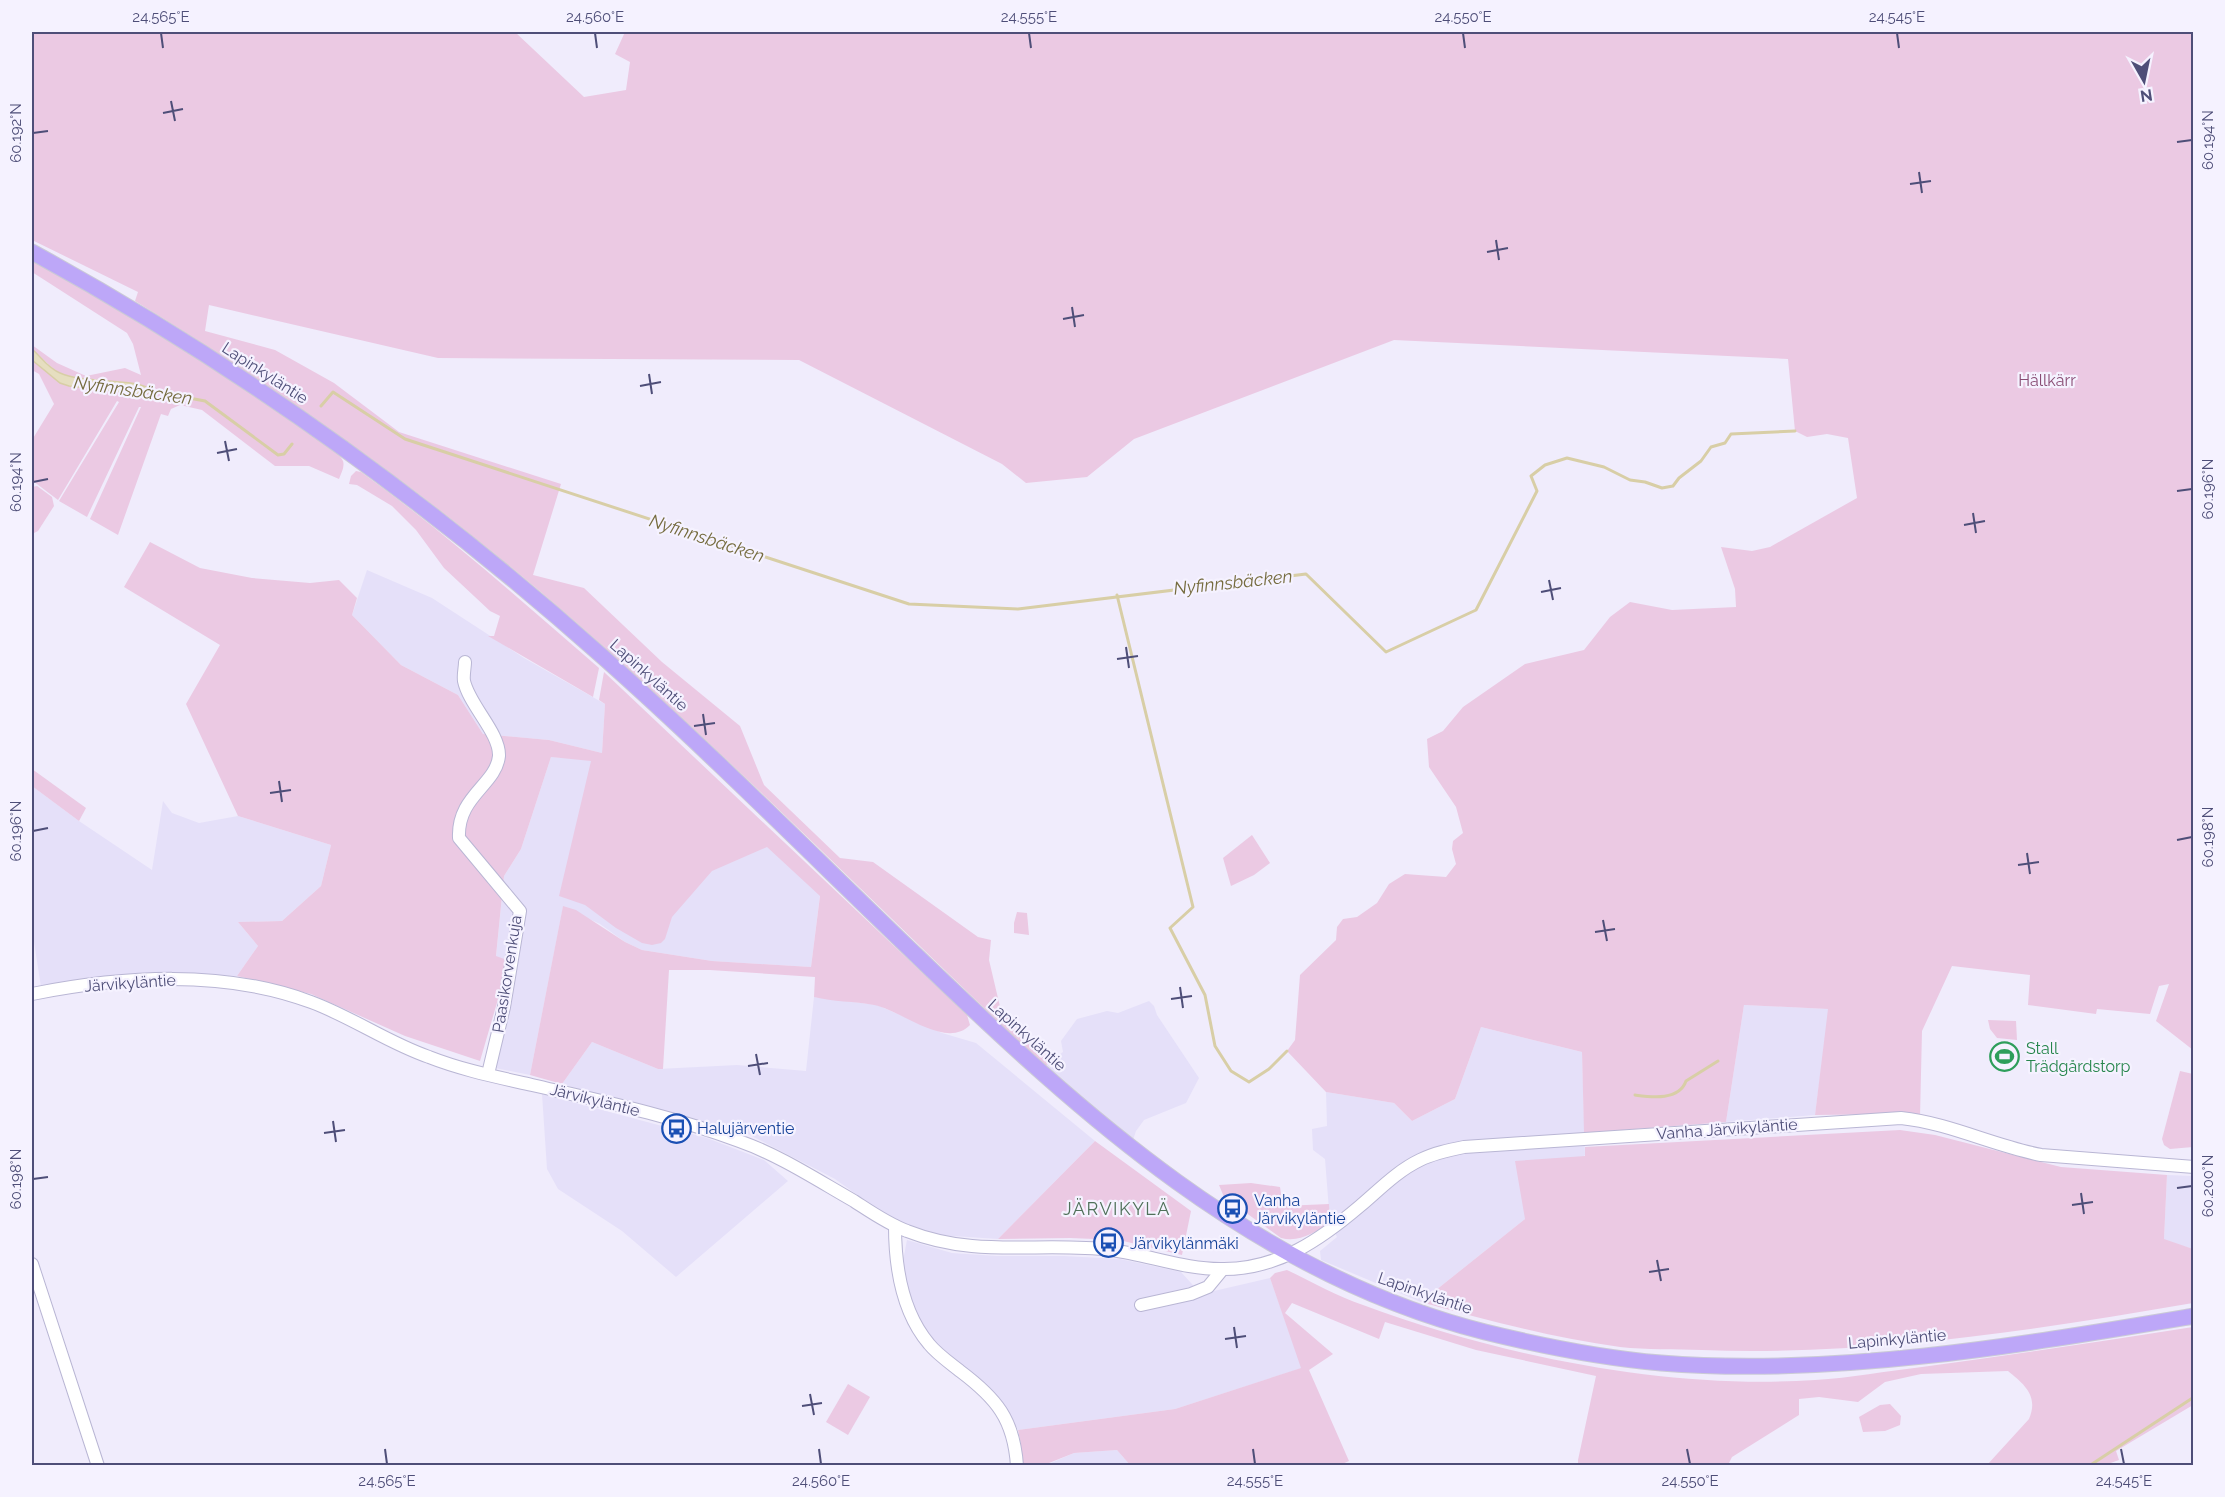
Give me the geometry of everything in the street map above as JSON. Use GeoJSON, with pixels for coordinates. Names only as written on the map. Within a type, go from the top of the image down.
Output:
{"type":"FeatureCollection","features":[{"type":"Feature","properties":{"kind":"main road","name":"Lapinkyläntie"},"geometry":{"type":"LineString","coordinates":[[32,252],[104,292],[248,382],[370,466],[411,498],[604,658],[1055,1085],[1125,1143],[1201,1201],[1288,1255],[1371,1295],[1479,1331],[1546,1346],[1661,1363],[1723,1366],[1874,1360],[2012,1344],[2193,1316]]}},
{"type":"Feature","properties":{"kind":"street","name":"Paasikorvenkuja"},"geometry":{"type":"LineString","coordinates":[[465,662],[464,680],[475,708],[499,750],[497,765],[463,812],[459,838],[520,912],[504,1007],[488,1074]]}},
{"type":"Feature","properties":{"kind":"street","name":"Järvikyläntie"},"geometry":{"type":"LineString","coordinates":[[32,994],[78,986],[154,979],[212,981],[274,990],[312,1002],[426,1056],[488,1074],[627,1107],[741,1141],[810,1176],[895,1226],[936,1241],[966,1247],[1112,1250],[1198,1268],[1222,1270],[1259,1266],[1288,1255]]}},
{"type":"Feature","properties":{"kind":"street","name":"Vanha Järvikyläntie"},"geometry":{"type":"LineString","coordinates":[[1288,1255],[1321,1237],[1385,1183],[1420,1160],[1464,1147],[1901,1118],[1919,1120],[2018,1151],[2041,1155],[2193,1167]]}},
{"type":"Feature","properties":{"kind":"street"},"geometry":{"type":"LineString","coordinates":[[895,1226],[897,1266],[905,1297],[916,1325],[929,1345],[980,1385],[997,1404],[1011,1429],[1017,1466]]}},
{"type":"Feature","properties":{"kind":"street"},"geometry":{"type":"LineString","coordinates":[[32,1264],[98,1466]]}},
{"type":"Feature","properties":{"kind":"street"},"geometry":{"type":"LineString","coordinates":[[1141,1305],[1191,1294],[1208,1287],[1222,1270]]}},
{"type":"Feature","properties":{"kind":"shaded area"},"geometry":{"type":"Polygon","coordinates":[[[367,570],[432,598],[524,658],[605,704],[602,753],[549,740],[483,734],[458,695],[401,665],[352,615],[367,570]]]}},
{"type":"Feature","properties":{"kind":"shaded area"},"geometry":{"type":"Polygon","coordinates":[[[551,757],[680,765],[820,895],[811,967],[712,961],[642,950],[625,942],[600,924],[563,907],[530,1075],[495,1068],[516,964],[496,957],[504,876],[521,849],[551,757]]]}},
{"type":"Feature","properties":{"kind":"shaded area"},"geometry":{"type":"Polygon","coordinates":[[[32,786],[152,870],[163,801],[172,813],[199,823],[238,816],[331,845],[321,886],[282,921],[238,922],[258,946],[237,976],[137,974],[79,979],[41,987],[32,929],[32,786]]]}},
{"type":"Feature","properties":{"kind":"shaded area"},"geometry":{"type":"Polygon","coordinates":[[[814,997],[877,1005],[942,1033],[976,1043],[1095,1141],[998,1239],[938,1235],[895,1222],[835,1179],[744,1132],[670,1115],[562,1084],[592,1042],[658,1069],[737,1065],[806,1071],[814,997]]]}},
{"type":"Feature","properties":{"kind":"shaded area"},"geometry":{"type":"Polygon","coordinates":[[[1149,1001],[1199,1078],[1186,1103],[1144,1120],[1136,1131],[1132,1143],[1045,1066],[1063,1052],[1061,1041],[1077,1019],[1107,1011],[1118,1013],[1149,1001]]]}},
{"type":"Feature","properties":{"kind":"shaded area"},"geometry":{"type":"Polygon","coordinates":[[[1744,1005],[1829,1009],[1815,1115],[1726,1122],[1744,1005]]]}},
{"type":"Feature","properties":{"kind":"shaded area"},"geometry":{"type":"Polygon","coordinates":[[[1481,1027],[1582,1052],[1585,1155],[1525,1219],[1421,1302],[1321,1260],[1320,1251],[1337,1237],[1330,1223],[1325,1159],[1313,1150],[1312,1129],[1327,1126],[1326,1092],[1394,1103],[1412,1121],[1455,1099],[1481,1027]]]}},
{"type":"Feature","properties":{"kind":"shaded area"},"geometry":{"type":"Polygon","coordinates":[[[542,1094],[707,1138],[764,1160],[788,1181],[676,1277],[622,1231],[558,1189],[547,1169],[542,1094]]]}},
{"type":"Feature","properties":{"kind":"shaded area"},"geometry":{"type":"Polygon","coordinates":[[[2167,1175],[2193,1176],[2193,1249],[2164,1240],[2167,1175]]]}},
{"type":"Feature","properties":{"kind":"shaded area"},"geometry":{"type":"Polygon","coordinates":[[[907,1240],[952,1253],[1120,1259],[1181,1272],[1201,1294],[1270,1278],[1302,1368],[1175,1409],[1018,1430],[999,1398],[936,1345],[915,1313],[902,1266],[907,1240]]]}},
{"type":"Feature","properties":{"kind":"shaded area"},"geometry":{"type":"Polygon","coordinates":[[[1117,1450],[1130,1465],[1044,1466],[1074,1453],[1117,1450]]]}},
{"type":"Feature","properties":{"kind":"green space","name":"Hällkärr"},"geometry":{"type":"Polygon","coordinates":[[[32,32],[515,32],[584,97],[626,90],[630,62],[615,54],[625,32],[2193,32],[2193,1050],[2156,1021],[2169,984],[2159,986],[2150,1014],[2097,1009],[2096,1014],[2028,1005],[2030,975],[1952,966],[1922,1031],[1920,1117],[1901,1114],[1815,1115],[1828,1009],[1744,1005],[1726,1122],[1584,1133],[1582,1052],[1481,1027],[1455,1099],[1412,1121],[1394,1103],[1326,1092],[1287,1051],[1295,1040],[1300,975],[1336,940],[1337,927],[1343,919],[1357,917],[1377,903],[1389,884],[1405,874],[1446,877],[1456,864],[1452,849],[1453,841],[1463,833],[1456,807],[1429,767],[1427,739],[1443,731],[1463,707],[1525,664],[1584,650],[1610,617],[1630,602],[1672,610],[1736,607],[1735,589],[1721,547],[1752,551],[1770,547],[1857,498],[1848,438],[1827,434],[1807,437],[1795,431],[1788,359],[1394,340],[1134,439],[1087,477],[1026,483],[1002,464],[799,360],[438,358],[209,305],[205,331],[275,350],[334,383],[399,432],[561,484],[533,575],[584,588],[662,662],[740,726],[764,785],[840,858],[873,862],[978,937],[991,940],[989,960],[1001,1011],[1054,1060],[1045,1066],[692,727],[519,574],[360,450],[249,374],[135,301],[138,292],[32,240],[32,32]]]}},
{"type":"Feature","properties":{"kind":"green space"},"geometry":{"type":"Polygon","coordinates":[[[32,260],[168,341],[324,443],[343,461],[339,479],[309,466],[275,466],[202,410],[180,405],[171,409],[168,416],[161,414],[118,535],[90,519],[141,407],[87,517],[59,501],[119,402],[117,401],[58,500],[33,481],[32,483],[32,440],[54,404],[39,374],[32,370],[32,360],[69,386],[140,394],[138,384],[82,380],[58,373],[32,349],[32,345],[57,363],[86,376],[125,368],[141,375],[133,344],[127,333],[32,272],[32,260]]]}},
{"type":"Feature","properties":{"kind":"green space"},"geometry":{"type":"Polygon","coordinates":[[[356,471],[361,472],[392,495],[453,543],[599,668],[593,697],[488,636],[494,636],[500,616],[490,611],[444,568],[416,530],[392,506],[357,485],[349,484],[351,476],[356,471]]]}},
{"type":"Feature","properties":{"kind":"green space"},"geometry":{"type":"Polygon","coordinates":[[[37,486],[52,497],[54,506],[38,531],[32,534],[32,487],[37,486]]]}},
{"type":"Feature","properties":{"kind":"green space"},"geometry":{"type":"Polygon","coordinates":[[[150,542],[200,568],[252,578],[310,583],[339,580],[357,598],[352,615],[401,665],[458,695],[483,734],[549,740],[602,753],[605,704],[599,700],[604,672],[967,1015],[970,1025],[960,1032],[936,1031],[885,1008],[814,997],[815,977],[710,970],[669,970],[663,1069],[592,1042],[562,1084],[530,1075],[563,906],[576,910],[625,942],[642,950],[712,961],[811,967],[820,896],[767,847],[712,871],[672,917],[665,939],[661,943],[652,945],[642,943],[616,928],[585,905],[559,896],[591,761],[551,757],[521,849],[504,876],[496,956],[507,960],[480,1061],[405,1036],[311,994],[237,976],[258,946],[238,922],[282,921],[321,886],[331,845],[238,816],[186,704],[220,645],[124,587],[150,542]]]}},
{"type":"Feature","properties":{"kind":"green space"},"geometry":{"type":"Polygon","coordinates":[[[32,769],[86,808],[79,821],[32,786],[32,769]]]}},
{"type":"Feature","properties":{"kind":"green space"},"geometry":{"type":"Polygon","coordinates":[[[1252,835],[1270,863],[1254,875],[1231,886],[1223,858],[1252,835]]]}},
{"type":"Feature","properties":{"kind":"green space"},"geometry":{"type":"Polygon","coordinates":[[[1017,912],[1027,913],[1029,935],[1014,933],[1017,912]]]}},
{"type":"Feature","properties":{"kind":"green space"},"geometry":{"type":"Polygon","coordinates":[[[1988,1020],[2016,1021],[2017,1040],[1997,1038],[1990,1029],[1988,1020]]]}},
{"type":"Feature","properties":{"kind":"green space"},"geometry":{"type":"Polygon","coordinates":[[[2180,1071],[2193,1074],[2193,1147],[2170,1149],[2164,1145],[2162,1139],[2180,1071]]]}},
{"type":"Feature","properties":{"kind":"green space"},"geometry":{"type":"Polygon","coordinates":[[[1900,1130],[1935,1135],[2061,1167],[2167,1175],[2164,1239],[2193,1249],[2193,1303],[2010,1332],[1949,1339],[1826,1349],[1764,1351],[1620,1347],[1545,1334],[1421,1302],[1525,1219],[1515,1161],[1585,1156],[1585,1147],[1900,1130]]]}},
{"type":"Feature","properties":{"kind":"green space"},"geometry":{"type":"Polygon","coordinates":[[[1095,1141],[1191,1211],[1182,1255],[1119,1240],[998,1239],[1095,1141]]]}},
{"type":"Feature","properties":{"kind":"green space"},"geometry":{"type":"Polygon","coordinates":[[[1251,1183],[1280,1187],[1283,1206],[1329,1204],[1330,1223],[1301,1238],[1281,1238],[1224,1197],[1219,1185],[1251,1183]]]}},
{"type":"Feature","properties":{"kind":"green space"},"geometry":{"type":"Polygon","coordinates":[[[1287,1270],[1353,1301],[1471,1340],[1586,1365],[1702,1380],[1759,1382],[1842,1378],[2193,1327],[2193,1405],[2116,1451],[2119,1460],[2105,1465],[1987,1465],[2029,1419],[2032,1404],[2028,1391],[2008,1371],[1921,1374],[1885,1382],[1858,1402],[1819,1397],[1799,1399],[1799,1415],[1732,1457],[1728,1465],[1578,1465],[1596,1376],[1476,1350],[1385,1322],[1379,1339],[1292,1303],[1285,1313],[1333,1354],[1309,1370],[1349,1461],[1340,1465],[1130,1465],[1117,1450],[1074,1453],[1044,1465],[1020,1465],[1021,1445],[1018,1430],[1175,1409],[1301,1368],[1270,1278],[1275,1273],[1287,1270]]]}},
{"type":"Feature","properties":{"kind":"green space"},"geometry":{"type":"Polygon","coordinates":[[[848,1384],[870,1397],[848,1435],[826,1422],[848,1384]]]}},
{"type":"Feature","properties":{"kind":"green space"},"geometry":{"type":"Polygon","coordinates":[[[1890,1404],[1901,1416],[1900,1425],[1885,1431],[1863,1432],[1859,1417],[1880,1405],[1890,1404]]]}},
{"type":"Feature","properties":{"kind":"water"},"geometry":{"type":"Polygon","coordinates":[[[32,349],[49,366],[71,377],[136,384],[156,392],[140,394],[60,383],[32,360],[32,349]]]}},
{"type":"Feature","properties":{"kind":"waterway","name":"Nyfinnsbäcken"},"geometry":{"type":"LineString","coordinates":[[152,391],[205,401],[278,455],[284,454],[292,444]]}},
{"type":"Feature","properties":{"kind":"waterway","name":"Nyfinnsbäcken"},"geometry":{"type":"LineString","coordinates":[[321,406],[333,392],[405,439],[909,604],[1018,609],[1306,574],[1386,652],[1476,610],[1537,491],[1531,476],[1545,465],[1567,458],[1604,467],[1630,480],[1662,488],[1673,486],[1679,478],[1701,461],[1711,447],[1725,443],[1731,434],[1795,431]]}},
{"type":"Feature","properties":{"kind":"waterway","name":"Nyfinnsbäcken"},"geometry":{"type":"LineString","coordinates":[[1117,595],[1193,907],[1170,928],[1205,995],[1215,1046],[1231,1071],[1249,1082],[1269,1069],[1287,1051]]}},
{"type":"Feature","properties":{"kind":"waterway"},"geometry":{"type":"LineString","coordinates":[[1635,1095],[1656,1097],[1671,1095],[1677,1092],[1686,1081],[1718,1061]]}},
{"type":"Feature","properties":{"kind":"waterway"},"geometry":{"type":"LineString","coordinates":[[2089,1466],[2194,1397]]}},
{"type":"Feature","properties":{"kind":"place","name":"Stall Trädgårdstorp"},"geometry":{"type":"Point","coordinates":[2005,1057]}},
{"type":"Feature","properties":{"kind":"place","name":"Halujärventie"},"geometry":{"type":"Point","coordinates":[676,1128]}},
{"type":"Feature","properties":{"kind":"place","name":"Vanha Järvikyläntie"},"geometry":{"type":"Point","coordinates":[1233,1209]}},
{"type":"Feature","properties":{"kind":"place","name":"Järvikylänmäki"},"geometry":{"type":"Point","coordinates":[1109,1243]}},
{"type":"Feature","properties":{"kind":"district","name":"JÄRVIKYLÄ"},"geometry":{"type":"Point","coordinates":[1117,1208]}}]}
